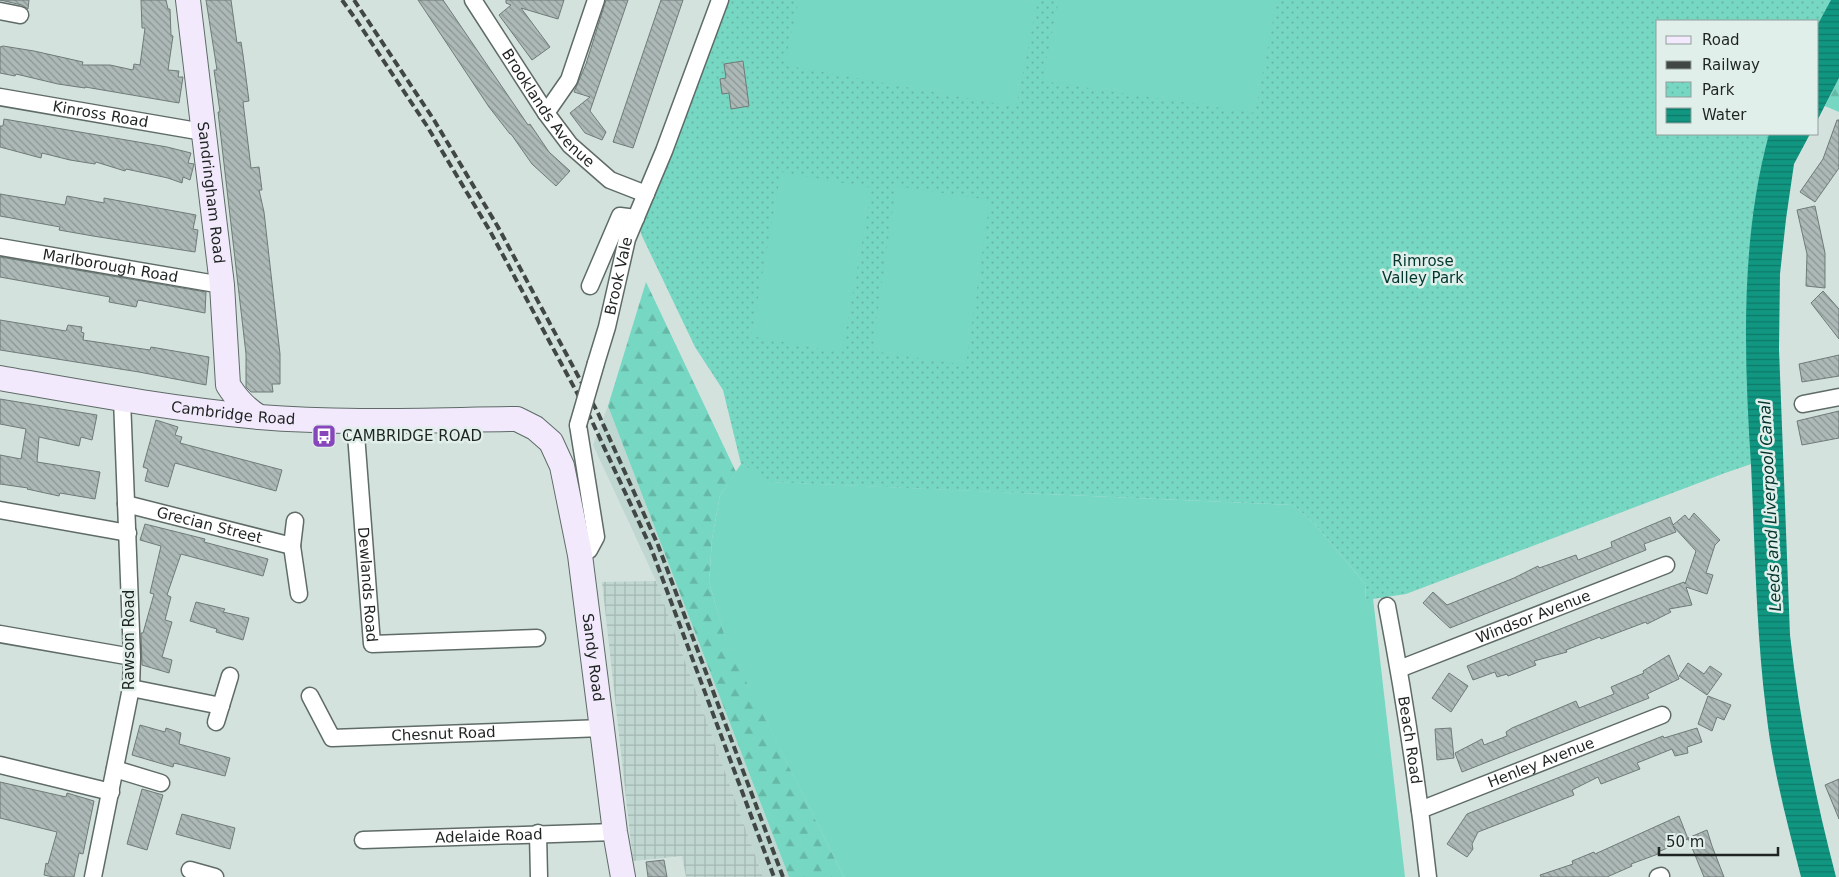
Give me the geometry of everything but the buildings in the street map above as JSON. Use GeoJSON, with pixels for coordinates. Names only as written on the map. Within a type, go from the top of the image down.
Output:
{"type":"FeatureCollection","features":[{"type":"Feature","properties":{"kind":"main road","name":"Sandringham Road"},"geometry":{"type":"LineString","coordinates":[[188,0],[222,285],[228,385]]}},
{"type":"Feature","properties":{"kind":"main road","name":"Cambridge Road"},"geometry":{"type":"LineString","coordinates":[[0,378],[203,411],[259,416],[355,421],[517,419],[535,428],[551,442]]}},
{"type":"Feature","properties":{"kind":"main road"},"geometry":{"type":"LineString","coordinates":[[203,411],[217,403],[228,385],[245,407],[259,416]]}},
{"type":"Feature","properties":{"kind":"main road","name":"Sandy Road"},"geometry":{"type":"LineString","coordinates":[[551,442],[562,466],[580,556],[623,877]]}},
{"type":"Feature","properties":{"kind":"street","name":"Brooklands Avenue"},"geometry":{"type":"LineString","coordinates":[[473,0],[546,113],[570,145],[610,180],[646,194]]}},
{"type":"Feature","properties":{"kind":"street"},"geometry":{"type":"LineString","coordinates":[[546,113],[569,80],[596,0]]}},
{"type":"Feature","properties":{"kind":"street","name":"Brook Vale"},"geometry":{"type":"LineString","coordinates":[[580,556],[589,550],[596,537],[578,425],[607,327],[627,239],[664,151],[720,0]]}},
{"type":"Feature","properties":{"kind":"street"},"geometry":{"type":"LineString","coordinates":[[0,11],[20,15]]}},
{"type":"Feature","properties":{"kind":"street","name":"Kinross Road"},"geometry":{"type":"LineString","coordinates":[[0,97],[203,132]]}},
{"type":"Feature","properties":{"kind":"street"},"geometry":{"type":"LineString","coordinates":[[590,286],[620,216],[636,218]]}},
{"type":"Feature","properties":{"kind":"street","name":"Marlborough Road"},"geometry":{"type":"LineString","coordinates":[[0,247],[222,285]]}},
{"type":"Feature","properties":{"kind":"street"},"geometry":{"type":"LineString","coordinates":[[1803,404],[1839,397]]}},
{"type":"Feature","properties":{"kind":"street","name":"Rawson Road"},"geometry":{"type":"LineString","coordinates":[[93,877],[131,688],[132,657],[122,399]]}},
{"type":"Feature","properties":{"kind":"street","name":"Dewlands Road"},"geometry":{"type":"LineString","coordinates":[[355,421],[372,644],[537,638]]}},
{"type":"Feature","properties":{"kind":"street","name":"Grecian Street"},"geometry":{"type":"LineString","coordinates":[[126,504],[292,546]]}},
{"type":"Feature","properties":{"kind":"street"},"geometry":{"type":"LineString","coordinates":[[0,510],[128,533]]}},
{"type":"Feature","properties":{"kind":"street"},"geometry":{"type":"LineString","coordinates":[[295,521],[292,546],[299,594]]}},
{"type":"Feature","properties":{"kind":"street","name":"Windsor Avenue"},"geometry":{"type":"LineString","coordinates":[[1399,669],[1666,565]]}},
{"type":"Feature","properties":{"kind":"street","name":"Beach Road"},"geometry":{"type":"LineString","coordinates":[[1387,606],[1399,669],[1428,877]]}},
{"type":"Feature","properties":{"kind":"street"},"geometry":{"type":"LineString","coordinates":[[0,634],[132,657]]}},
{"type":"Feature","properties":{"kind":"street"},"geometry":{"type":"LineString","coordinates":[[216,722],[230,676]]}},
{"type":"Feature","properties":{"kind":"street"},"geometry":{"type":"LineString","coordinates":[[131,688],[221,706]]}},
{"type":"Feature","properties":{"kind":"street","name":"Chesnut Road"},"geometry":{"type":"LineString","coordinates":[[310,696],[332,738],[603,728]]}},
{"type":"Feature","properties":{"kind":"street","name":"Henley Avenue"},"geometry":{"type":"LineString","coordinates":[[1420,810],[1662,715]]}},
{"type":"Feature","properties":{"kind":"street"},"geometry":{"type":"LineString","coordinates":[[0,765],[110,792]]}},
{"type":"Feature","properties":{"kind":"street"},"geometry":{"type":"LineString","coordinates":[[114,769],[161,783]]}},
{"type":"Feature","properties":{"kind":"street","name":"Adelaide Road"},"geometry":{"type":"LineString","coordinates":[[363,840],[616,832]]}},
{"type":"Feature","properties":{"kind":"street"},"geometry":{"type":"LineString","coordinates":[[538,833],[539,877]]}},
{"type":"Feature","properties":{"kind":"street"},"geometry":{"type":"LineString","coordinates":[[190,870],[214,877]]}},
{"type":"Feature","properties":{"kind":"shaded area"},"geometry":{"type":"Polygon","coordinates":[[[608,406],[789,877],[763,877],[656,581],[593,445],[608,406]]]}},
{"type":"Feature","properties":{"kind":"shaded area"},"geometry":{"type":"Polygon","coordinates":[[[656,581],[763,877],[686,877],[682,856],[633,861],[602,582],[656,581]]]}},
{"type":"Feature","properties":{"kind":"green space","name":"Rimrose Valley Park"},"geometry":{"type":"Polygon","coordinates":[[[720,0],[1839,0],[1819,59],[1819,20],[1656,20],[1656,135],[1786,135],[1766,459],[1406,594],[1366,600],[1365,584],[1315,524],[1293,505],[769,482],[741,464],[723,390],[695,347],[642,236],[636,218],[720,0]]]}},
{"type":"Feature","properties":{"kind":"green space"},"geometry":{"type":"Polygon","coordinates":[[[799,0],[1038,0],[1016,107],[784,65],[799,0]]]}},
{"type":"Feature","properties":{"kind":"green space"},"geometry":{"type":"Polygon","coordinates":[[[1059,0],[1277,0],[1255,113],[1042,81],[1059,0]]]}},
{"type":"Feature","properties":{"kind":"green space"},"geometry":{"type":"Polygon","coordinates":[[[1839,78],[1839,112],[1825,106],[1839,78]]]}},
{"type":"Feature","properties":{"kind":"green space"},"geometry":{"type":"Polygon","coordinates":[[[781,172],[872,188],[842,353],[751,336],[781,172]]]}},
{"type":"Feature","properties":{"kind":"green space"},"geometry":{"type":"Polygon","coordinates":[[[896,186],[990,200],[966,365],[872,351],[896,186]]]}},
{"type":"Feature","properties":{"kind":"green space"},"geometry":{"type":"Polygon","coordinates":[[[646,282],[736,472],[720,495],[712,539],[709,582],[726,640],[844,877],[789,877],[608,406],[646,282]]]}},
{"type":"Feature","properties":{"kind":"green space"},"geometry":{"type":"Polygon","coordinates":[[[741,464],[773,482],[1293,505],[1315,524],[1365,584],[1366,600],[1373,598],[1405,877],[844,877],[726,641],[709,582],[712,539],[720,495],[741,464]]]}},
{"type":"Feature","properties":{"kind":"water"},"geometry":{"type":"Polygon","coordinates":[[[1831,0],[1839,0],[1839,78],[1819,117],[1819,22],[1831,0]]]}},
{"type":"Feature","properties":{"kind":"water","name":"Leeds and Liverpool Canal"},"geometry":{"type":"Polygon","coordinates":[[[1769,135],[1809,135],[1794,164],[1786,219],[1780,274],[1779,349],[1790,635],[1808,756],[1836,877],[1801,877],[1776,773],[1763,680],[1756,588],[1746,340],[1749,257],[1753,215],[1769,135]]]}},
{"type":"Feature","properties":{"kind":"railway"},"geometry":{"type":"LineString","coordinates":[[342,0],[427,126],[490,231],[590,417],[651,548],[774,877]]}},
{"type":"Feature","properties":{"kind":"railway"},"geometry":{"type":"LineString","coordinates":[[354,0],[434,120],[498,227],[598,413],[658,545],[783,877]]}},
{"type":"Feature","properties":{"kind":"place","name":"CAMBRIDGE ROAD"},"geometry":{"type":"Point","coordinates":[324,436]}}]}
